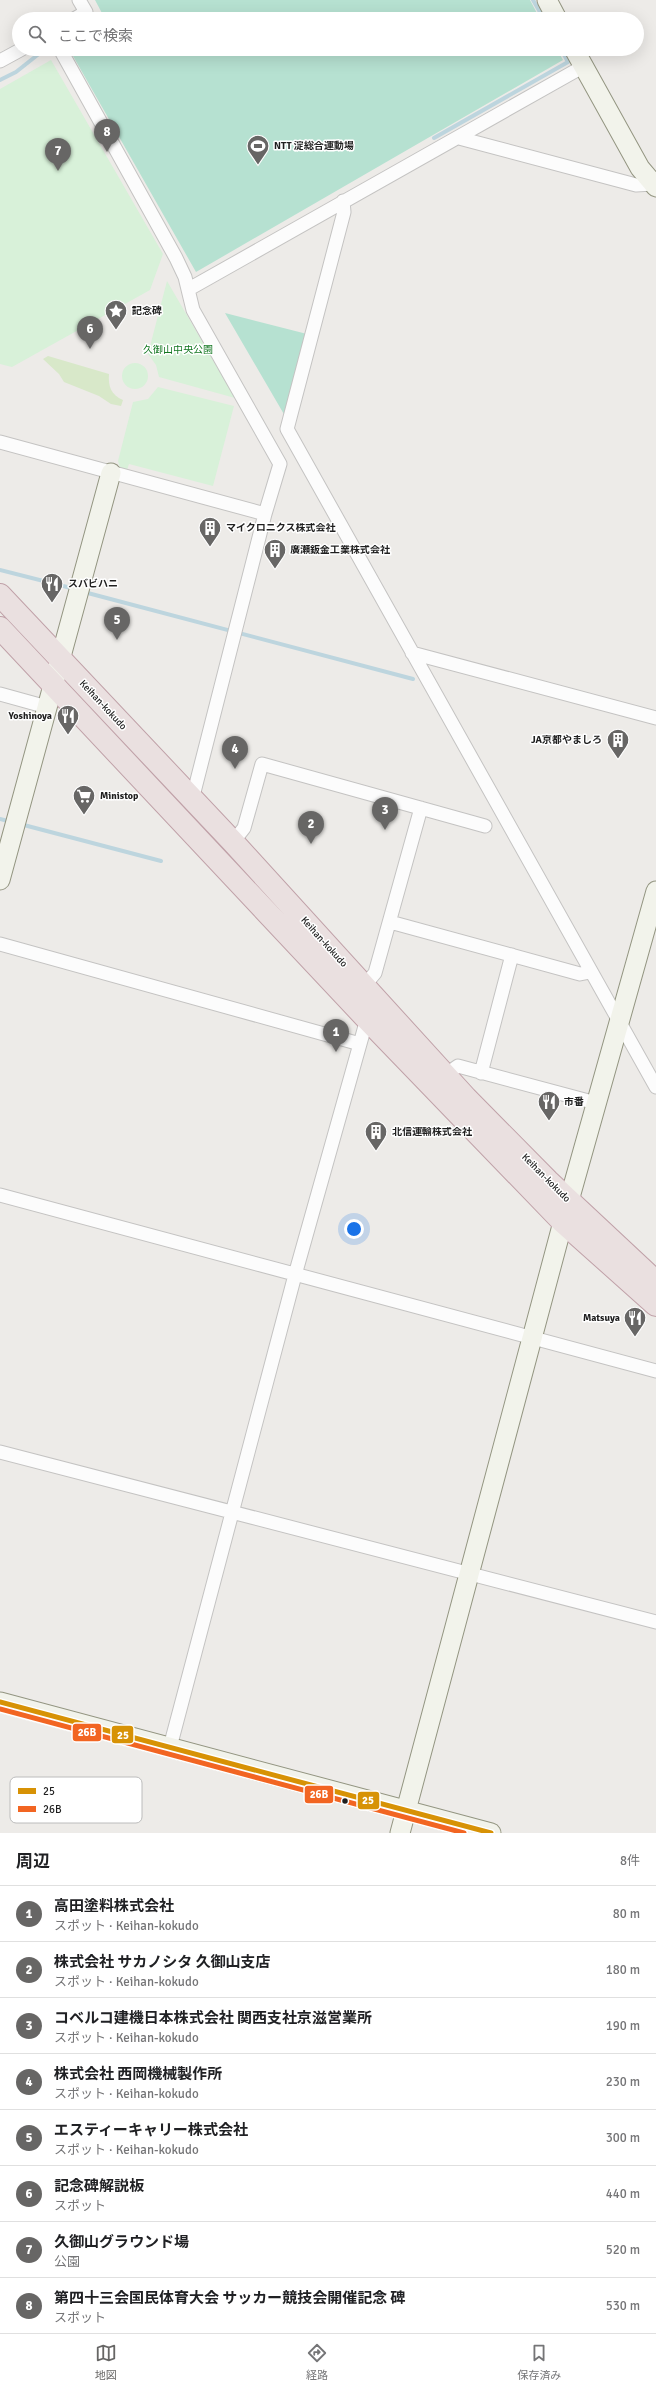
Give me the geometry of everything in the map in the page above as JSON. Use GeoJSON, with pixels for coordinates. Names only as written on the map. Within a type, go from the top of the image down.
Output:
{"type":"FeatureCollection","features":[{"type":"Feature","properties":{"kind":"highway","name":"Keihan-kokudo"},"geometry":{"type":"LineString","coordinates":[[0,595],[233,842],[445,1075],[568,1201],[656,1282]]}},
{"type":"Feature","properties":{"kind":"highway","name":"Keihan-kokudo"},"geometry":{"type":"LineString","coordinates":[[0,628],[367,1019],[563,1222],[656,1305]]}},
{"type":"Feature","properties":{"kind":"street"},"geometry":{"type":"LineString","coordinates":[[79,0],[86,12]]}},
{"type":"Feature","properties":{"kind":"street"},"geometry":{"type":"LineString","coordinates":[[547,0],[553,12]]}},
{"type":"Feature","properties":{"kind":"street"},"geometry":{"type":"LineString","coordinates":[[0,61],[12,54]]}},
{"type":"Feature","properties":{"kind":"street"},"geometry":{"type":"LineString","coordinates":[[64,56],[176,258],[189,289],[193,310],[280,464],[265,514],[192,800]]}},
{"type":"Feature","properties":{"kind":"street"},"geometry":{"type":"LineString","coordinates":[[578,56],[612,109],[640,168],[654,185]]}},
{"type":"Feature","properties":{"kind":"street"},"geometry":{"type":"LineString","coordinates":[[189,289],[584,66]]}},
{"type":"Feature","properties":{"kind":"street"},"geometry":{"type":"LineString","coordinates":[[458,138],[636,185],[654,185]]}},
{"type":"Feature","properties":{"kind":"street"},"geometry":{"type":"LineString","coordinates":[[343,201],[344,212],[287,429],[590,972],[656,1086]]}},
{"type":"Feature","properties":{"kind":"street"},"geometry":{"type":"LineString","coordinates":[[0,442],[265,514]]}},
{"type":"Feature","properties":{"kind":"street"},"geometry":{"type":"LineString","coordinates":[[0,880],[111,473]]}},
{"type":"Feature","properties":{"kind":"street"},"geometry":{"type":"LineString","coordinates":[[412,653],[656,718]]}},
{"type":"Feature","properties":{"kind":"street"},"geometry":{"type":"LineString","coordinates":[[0,694],[47,707]]}},
{"type":"Feature","properties":{"kind":"street"},"geometry":{"type":"LineString","coordinates":[[233,842],[244,828],[262,764],[485,826]]}},
{"type":"Feature","properties":{"kind":"street"},"geometry":{"type":"LineString","coordinates":[[364,986],[375,973],[420,808]]}},
{"type":"Feature","properties":{"kind":"street"},"geometry":{"type":"LineString","coordinates":[[400,1833],[568,1201],[620,1024],[656,891]]}},
{"type":"Feature","properties":{"kind":"street"},"geometry":{"type":"LineString","coordinates":[[390,922],[580,974],[590,972]]}},
{"type":"Feature","properties":{"kind":"street"},"geometry":{"type":"LineString","coordinates":[[0,944],[360,1044]]}},
{"type":"Feature","properties":{"kind":"street"},"geometry":{"type":"LineString","coordinates":[[481,1073],[512,956]]}},
{"type":"Feature","properties":{"kind":"street"},"geometry":{"type":"LineString","coordinates":[[170,1747],[295,1275],[367,1019]]}},
{"type":"Feature","properties":{"kind":"street"},"geometry":{"type":"LineString","coordinates":[[445,1075],[458,1066],[596,1103]]}},
{"type":"Feature","properties":{"kind":"street"},"geometry":{"type":"LineString","coordinates":[[0,1194],[295,1275],[656,1371]]}},
{"type":"Feature","properties":{"kind":"street"},"geometry":{"type":"LineString","coordinates":[[0,1452],[470,1572],[656,1622]]}},
{"type":"Feature","properties":{"kind":"street"},"geometry":{"type":"LineString","coordinates":[[0,1702],[407,1809],[491,1833]]}},
{"type":"Feature","properties":{"kind":"green space"},"geometry":{"type":"Polygon","coordinates":[[[95,0],[530,0],[536,12],[101,12],[95,0]]]}},
{"type":"Feature","properties":{"kind":"green space","name":"NTT 淀総合運動場"},"geometry":{"type":"Polygon","coordinates":[[[73,56],[561,56],[563,60],[196,272],[73,56]]]}},
{"type":"Feature","properties":{"kind":"green space"},"geometry":{"type":"Polygon","coordinates":[[[51,60],[163,254],[150,290],[12,367],[0,364],[0,89],[51,60]]]}},
{"type":"Feature","properties":{"kind":"green space","name":"久御山中央公園"},"geometry":{"type":"Polygon","coordinates":[[[167,281],[235,398],[159,377],[156,365],[148,354],[167,281]]]}},
{"type":"Feature","properties":{"kind":"green space"},"geometry":{"type":"Polygon","coordinates":[[[225,313],[307,334],[285,416],[225,313]]]}},
{"type":"Feature","properties":{"kind":"green space"},"geometry":{"type":"Polygon","coordinates":[[[48,356],[109,374],[111,390],[116,396],[123,400],[121,406],[111,404],[99,396],[64,382],[59,374],[43,359],[48,356]]]}},
{"type":"Feature","properties":{"kind":"green space"},"geometry":{"type":"Polygon","coordinates":[[[135,363],[144,367],[148,376],[144,385],[135,389],[126,385],[122,376],[126,367],[135,363]]]}},
{"type":"Feature","properties":{"kind":"green space"},"geometry":{"type":"Polygon","coordinates":[[[158,387],[234,406],[213,486],[129,464],[127,470],[120,468],[118,461],[133,402],[148,399],[158,387]]]}},
{"type":"Feature","properties":{"kind":"waterway"},"geometry":{"type":"LineString","coordinates":[[533,0],[540,12]]}},
{"type":"Feature","properties":{"kind":"waterway"},"geometry":{"type":"LineString","coordinates":[[0,80],[16,72],[36,56]]}},
{"type":"Feature","properties":{"kind":"waterway"},"geometry":{"type":"LineString","coordinates":[[434,138],[568,62],[565,56]]}},
{"type":"Feature","properties":{"kind":"waterway"},"geometry":{"type":"LineString","coordinates":[[0,570],[75,589]]}},
{"type":"Feature","properties":{"kind":"waterway"},"geometry":{"type":"LineString","coordinates":[[84,592],[413,679]]}},
{"type":"Feature","properties":{"kind":"waterway"},"geometry":{"type":"LineString","coordinates":[[0,819],[12,822]]}},
{"type":"Feature","properties":{"kind":"waterway"},"geometry":{"type":"LineString","coordinates":[[20,824],[161,861]]}},
{"type":"Feature","properties":{"kind":"transit line","name":"25"},"geometry":{"type":"LineString","coordinates":[[0,1702],[491,1833]]}},
{"type":"Feature","properties":{"kind":"transit line","name":"26B"},"geometry":{"type":"LineString","coordinates":[[0,1709],[464,1833]]}},
{"type":"Feature","properties":{"kind":"place","name":"第四十三会国民体育大会 サッカー競技会開催記念 碑"},"geometry":{"type":"Point","coordinates":[107,152]}},
{"type":"Feature","properties":{"kind":"place","name":"NTT 淀総合運動場"},"geometry":{"type":"Point","coordinates":[258,166]}},
{"type":"Feature","properties":{"kind":"place","name":"久御山グラウンド場"},"geometry":{"type":"Point","coordinates":[58,171]}},
{"type":"Feature","properties":{"kind":"place","name":"記念碑"},"geometry":{"type":"Point","coordinates":[116,330]}},
{"type":"Feature","properties":{"kind":"place","name":"記念碑解説板"},"geometry":{"type":"Point","coordinates":[90,349]}},
{"type":"Feature","properties":{"kind":"place","name":"マイクロニクス株式会社"},"geometry":{"type":"Point","coordinates":[210,548]}},
{"type":"Feature","properties":{"kind":"place","name":"廣瀬鈑金工業株式会社"},"geometry":{"type":"Point","coordinates":[275,570]}},
{"type":"Feature","properties":{"kind":"place","name":"スバビハニ"},"geometry":{"type":"Point","coordinates":[52,604]}},
{"type":"Feature","properties":{"kind":"place","name":"エスティーキャリー株式会社"},"geometry":{"type":"Point","coordinates":[117,640]}},
{"type":"Feature","properties":{"kind":"place","name":"Yoshinoya"},"geometry":{"type":"Point","coordinates":[68,736]}},
{"type":"Feature","properties":{"kind":"place","name":"JA京都やましろ"},"geometry":{"type":"Point","coordinates":[618,760]}},
{"type":"Feature","properties":{"kind":"place","name":"株式会社 西岡機械製作所"},"geometry":{"type":"Point","coordinates":[235,769]}},
{"type":"Feature","properties":{"kind":"place","name":"Ministop"},"geometry":{"type":"Point","coordinates":[84,816]}},
{"type":"Feature","properties":{"kind":"place","name":"コベルコ建機日本株式会社 関西支社京滋営業所"},"geometry":{"type":"Point","coordinates":[385,830]}},
{"type":"Feature","properties":{"kind":"place","name":"株式会社 サカノシタ 久御山支店"},"geometry":{"type":"Point","coordinates":[311,844]}},
{"type":"Feature","properties":{"kind":"place","name":"高田塗料株式会社"},"geometry":{"type":"Point","coordinates":[336,1052]}},
{"type":"Feature","properties":{"kind":"place","name":"市番"},"geometry":{"type":"Point","coordinates":[549,1122]}},
{"type":"Feature","properties":{"kind":"place","name":"北信運輸株式会社"},"geometry":{"type":"Point","coordinates":[376,1152]}},
{"type":"Feature","properties":{"kind":"place","name":"Matsuya"},"geometry":{"type":"Point","coordinates":[635,1338]}}]}
